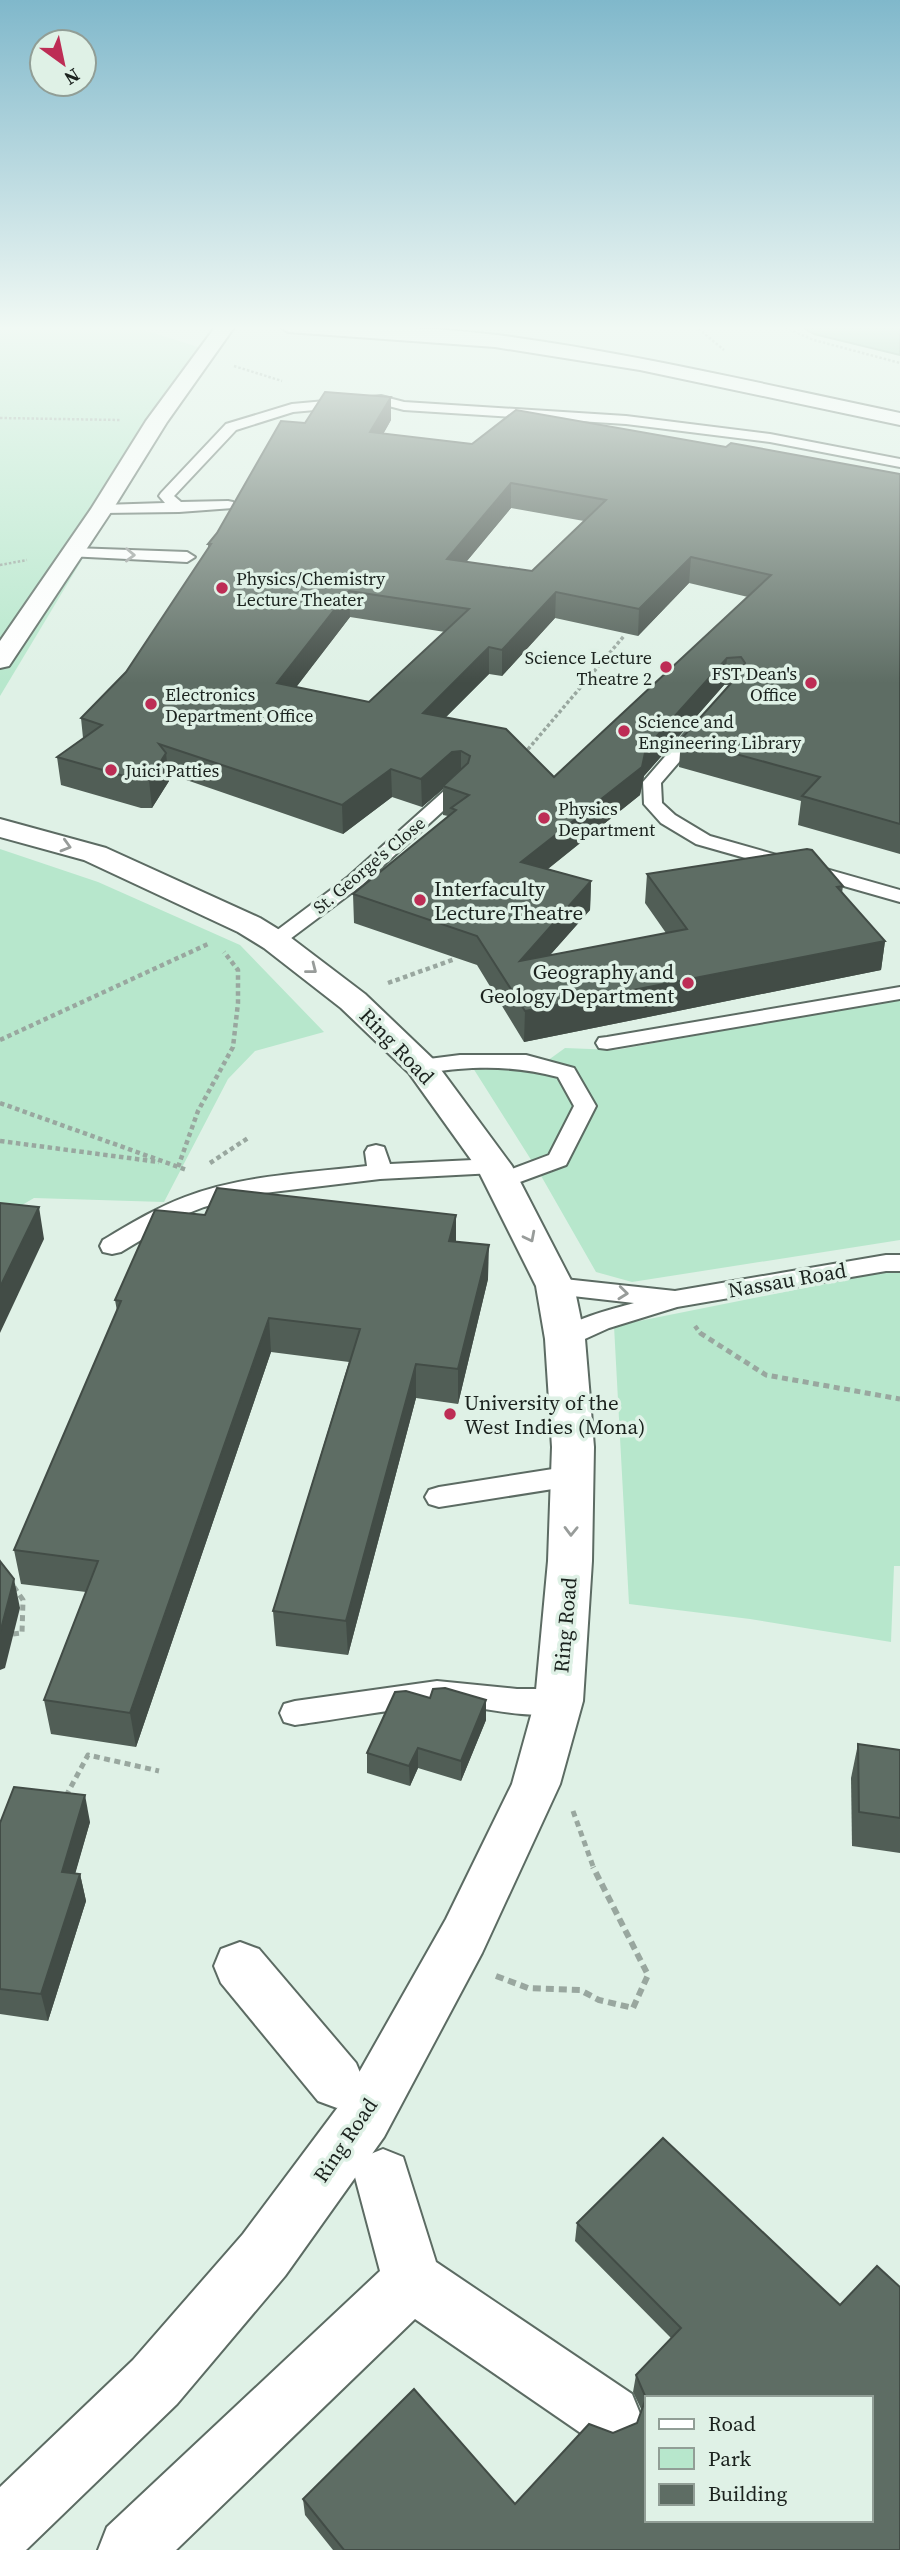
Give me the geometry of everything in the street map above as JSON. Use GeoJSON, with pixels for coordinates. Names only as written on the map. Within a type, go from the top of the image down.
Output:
{"type":"FeatureCollection","features":[{"type":"Feature","properties":{"kind":"street"},"geometry":{"type":"LineString","coordinates":[[0,660],[142,445]]}},
{"type":"Feature","properties":{"kind":"street","name":"Ring Road"},"geometry":{"type":"LineString","coordinates":[[0,828],[95,854],[226,914],[275,941],[353,1001],[421,1066],[497,1173],[555,1286],[565,1339],[572,1476],[570,1561],[559,1701],[536,1784],[464,1936],[364,2118],[264,2255],[155,2382],[0,2531]]}},
{"type":"Feature","properties":{"kind":"street"},"geometry":{"type":"LineString","coordinates":[[240,1966],[337,2082]]}},
{"type":"Feature","properties":{"kind":"street"},"geometry":{"type":"LineString","coordinates":[[383,2177],[412,2281],[610,2416]]}},
{"type":"Feature","properties":{"kind":"street"},"geometry":{"type":"LineString","coordinates":[[130,2550],[412,2281]]}},
{"type":"Feature","properties":{"kind":"lane"},"geometry":{"type":"LineString","coordinates":[[105,504],[145,502],[166,496],[214,445]]}},
{"type":"Feature","properties":{"kind":"lane"},"geometry":{"type":"LineString","coordinates":[[779,445],[900,463]]}},
{"type":"Feature","properties":{"kind":"lane"},"geometry":{"type":"LineString","coordinates":[[166,496],[179,508]]}},
{"type":"Feature","properties":{"kind":"lane"},"geometry":{"type":"LineString","coordinates":[[105,504],[179,508],[232,506],[228,522]]}},
{"type":"Feature","properties":{"kind":"lane"},"geometry":{"type":"LineString","coordinates":[[73,553],[187,557]]}},
{"type":"Feature","properties":{"kind":"lane"},"geometry":{"type":"LineString","coordinates":[[714,711],[652,782],[653,804],[668,819],[703,840],[900,896]]}},
{"type":"Feature","properties":{"kind":"lane","name":"St. George's Close"},"geometry":{"type":"LineString","coordinates":[[275,941],[355,881],[460,786]]}},
{"type":"Feature","properties":{"kind":"lane"},"geometry":{"type":"LineString","coordinates":[[607,1043],[900,993]]}},
{"type":"Feature","properties":{"kind":"lane"},"geometry":{"type":"LineString","coordinates":[[112,1246],[174,1210],[218,1196],[378,1162],[497,1173],[558,1160],[585,1106],[566,1073],[526,1062],[460,1062],[421,1066]]}},
{"type":"Feature","properties":{"kind":"lane","name":"Nassau Road"},"geometry":{"type":"LineString","coordinates":[[675,1299],[886,1263],[900,1263]]}},
{"type":"Feature","properties":{"kind":"lane"},"geometry":{"type":"LineString","coordinates":[[555,1286],[675,1299]]}},
{"type":"Feature","properties":{"kind":"lane"},"geometry":{"type":"LineString","coordinates":[[565,1339],[600,1322],[675,1299]]}},
{"type":"Feature","properties":{"kind":"lane"},"geometry":{"type":"LineString","coordinates":[[439,1497],[572,1476]]}},
{"type":"Feature","properties":{"kind":"lane"},"geometry":{"type":"LineString","coordinates":[[295,1713],[437,1693],[517,1701],[559,1701]]}},
{"type":"Feature","properties":{"kind":"path"},"geometry":{"type":"LineString","coordinates":[[460,786],[492,781],[519,760],[624,636]]}},
{"type":"Feature","properties":{"kind":"path"},"geometry":{"type":"LineString","coordinates":[[0,1040],[215,941]]}},
{"type":"Feature","properties":{"kind":"path"},"geometry":{"type":"LineString","coordinates":[[178,1167],[198,1111],[233,1047],[238,1003],[238,970],[222,951]]}},
{"type":"Feature","properties":{"kind":"path"},"geometry":{"type":"LineString","coordinates":[[386,983],[455,959]]}},
{"type":"Feature","properties":{"kind":"path"},"geometry":{"type":"LineString","coordinates":[[0,1102],[194,1173]]}},
{"type":"Feature","properties":{"kind":"path"},"geometry":{"type":"LineString","coordinates":[[205,1166],[248,1138]]}},
{"type":"Feature","properties":{"kind":"path"},"geometry":{"type":"LineString","coordinates":[[0,1141],[168,1163]]}},
{"type":"Feature","properties":{"kind":"path"},"geometry":{"type":"LineString","coordinates":[[675,1299],[703,1337],[766,1375],[900,1399]]}},
{"type":"Feature","properties":{"kind":"path"},"geometry":{"type":"LineString","coordinates":[[8,1577],[23,1600],[22,1633],[13,1634]]}},
{"type":"Feature","properties":{"kind":"path"},"geometry":{"type":"LineString","coordinates":[[62,1803],[88,1755],[159,1771]]}},
{"type":"Feature","properties":{"kind":"path"},"geometry":{"type":"LineString","coordinates":[[496,1976],[528,1988],[580,1990],[599,2000],[633,2008],[648,1975],[598,1883],[571,1808],[536,1784]]}},
{"type":"Feature","properties":{"kind":"green space"},"geometry":{"type":"Polygon","coordinates":[[[0,445],[151,445],[0,696],[0,445]]]}},
{"type":"Feature","properties":{"kind":"green space"},"geometry":{"type":"Polygon","coordinates":[[[0,849],[98,882],[240,945],[324,1032],[255,1051],[228,1079],[164,1202],[34,1198],[17,1208],[0,1208],[0,849]]]}},
{"type":"Feature","properties":{"kind":"green space"},"geometry":{"type":"Polygon","coordinates":[[[900,998],[900,1240],[632,1282],[596,1272],[540,1174],[473,1068],[547,1061],[565,1048],[616,1050],[900,998]]]}},
{"type":"Feature","properties":{"kind":"green space"},"geometry":{"type":"Polygon","coordinates":[[[900,1269],[900,1566],[894,1566],[891,1642],[750,1619],[629,1604],[614,1326],[900,1269]]]}},
{"type":"Feature","properties":{"kind":"building"},"geometry":{"type":"Polygon","coordinates":[[[267,445],[742,445],[900,474],[900,824],[802,796],[820,777],[681,739],[743,670],[745,663],[741,657],[727,658],[646,748],[642,767],[521,862],[591,881],[520,961],[687,929],[647,874],[807,849],[812,850],[843,886],[837,887],[885,941],[525,1011],[477,936],[353,894],[456,810],[451,808],[469,795],[443,786],[468,763],[470,756],[461,751],[452,752],[421,779],[391,769],[342,805],[159,744],[166,753],[149,780],[138,780],[57,757],[102,725],[81,718],[126,672],[217,533],[267,445]],[[511,483],[447,559],[532,571],[606,500],[511,483]],[[691,557],[639,609],[556,592],[502,650],[489,647],[423,713],[506,729],[554,777],[771,575],[691,557]],[[349,591],[277,683],[369,702],[469,609],[349,591]]]}},
{"type":"Feature","properties":{"kind":"building"},"geometry":{"type":"Polygon","coordinates":[[[217,1188],[456,1215],[449,1241],[489,1245],[458,1369],[416,1364],[346,1621],[273,1611],[360,1329],[269,1318],[130,1713],[44,1700],[98,1561],[14,1550],[121,1301],[115,1300],[155,1210],[205,1215],[217,1188]]]}},
{"type":"Feature","properties":{"kind":"building"},"geometry":{"type":"Polygon","coordinates":[[[0,1203],[39,1207],[0,1287],[0,1203]]]}},
{"type":"Feature","properties":{"kind":"building"},"geometry":{"type":"Polygon","coordinates":[[[0,1561],[14,1579],[0,1633],[0,1561]]]}},
{"type":"Feature","properties":{"kind":"building"},"geometry":{"type":"Polygon","coordinates":[[[445,1688],[486,1700],[461,1761],[418,1748],[409,1766],[367,1753],[395,1692],[406,1691],[430,1698],[433,1689],[445,1688]]]}},
{"type":"Feature","properties":{"kind":"building"},"geometry":{"type":"Polygon","coordinates":[[[858,1744],[900,1750],[900,1818],[859,1812],[858,1744]]]}},
{"type":"Feature","properties":{"kind":"building"},"geometry":{"type":"Polygon","coordinates":[[[14,1787],[85,1795],[62,1872],[80,1874],[41,1994],[0,1989],[0,1823],[14,1787]]]}},
{"type":"Feature","properties":{"kind":"building"},"geometry":{"type":"Polygon","coordinates":[[[663,2138],[840,2305],[877,2266],[900,2287],[900,2550],[344,2550],[303,2499],[414,2389],[515,2504],[589,2424],[613,2433],[637,2423],[645,2401],[645,2522],[872,2522],[872,2396],[645,2396],[636,2375],[681,2328],[577,2223],[663,2138]]]}},
{"type":"Feature","properties":{"kind":"place","name":"Physics/Chemistry Lecture Theater"},"geometry":{"type":"Point","coordinates":[222,588]}},
{"type":"Feature","properties":{"kind":"place","name":"Science Lecture Theatre 2"},"geometry":{"type":"Point","coordinates":[666,667]}},
{"type":"Feature","properties":{"kind":"place","name":"FST Dean's Office"},"geometry":{"type":"Point","coordinates":[811,683]}},
{"type":"Feature","properties":{"kind":"place","name":"Electronics Department Office"},"geometry":{"type":"Point","coordinates":[151,704]}},
{"type":"Feature","properties":{"kind":"place","name":"Science and Engineering Library"},"geometry":{"type":"Point","coordinates":[624,731]}},
{"type":"Feature","properties":{"kind":"place","name":"Juici Patties"},"geometry":{"type":"Point","coordinates":[111,770]}},
{"type":"Feature","properties":{"kind":"place","name":"Physics Department"},"geometry":{"type":"Point","coordinates":[544,818]}},
{"type":"Feature","properties":{"kind":"place","name":"Interfaculty Lecture Theatre"},"geometry":{"type":"Point","coordinates":[420,900]}},
{"type":"Feature","properties":{"kind":"place","name":"Geography and Geology Department"},"geometry":{"type":"Point","coordinates":[688,983]}},
{"type":"Feature","properties":{"kind":"place","name":"University of the West Indies (Mona)"},"geometry":{"type":"Point","coordinates":[450,1414]}}]}
